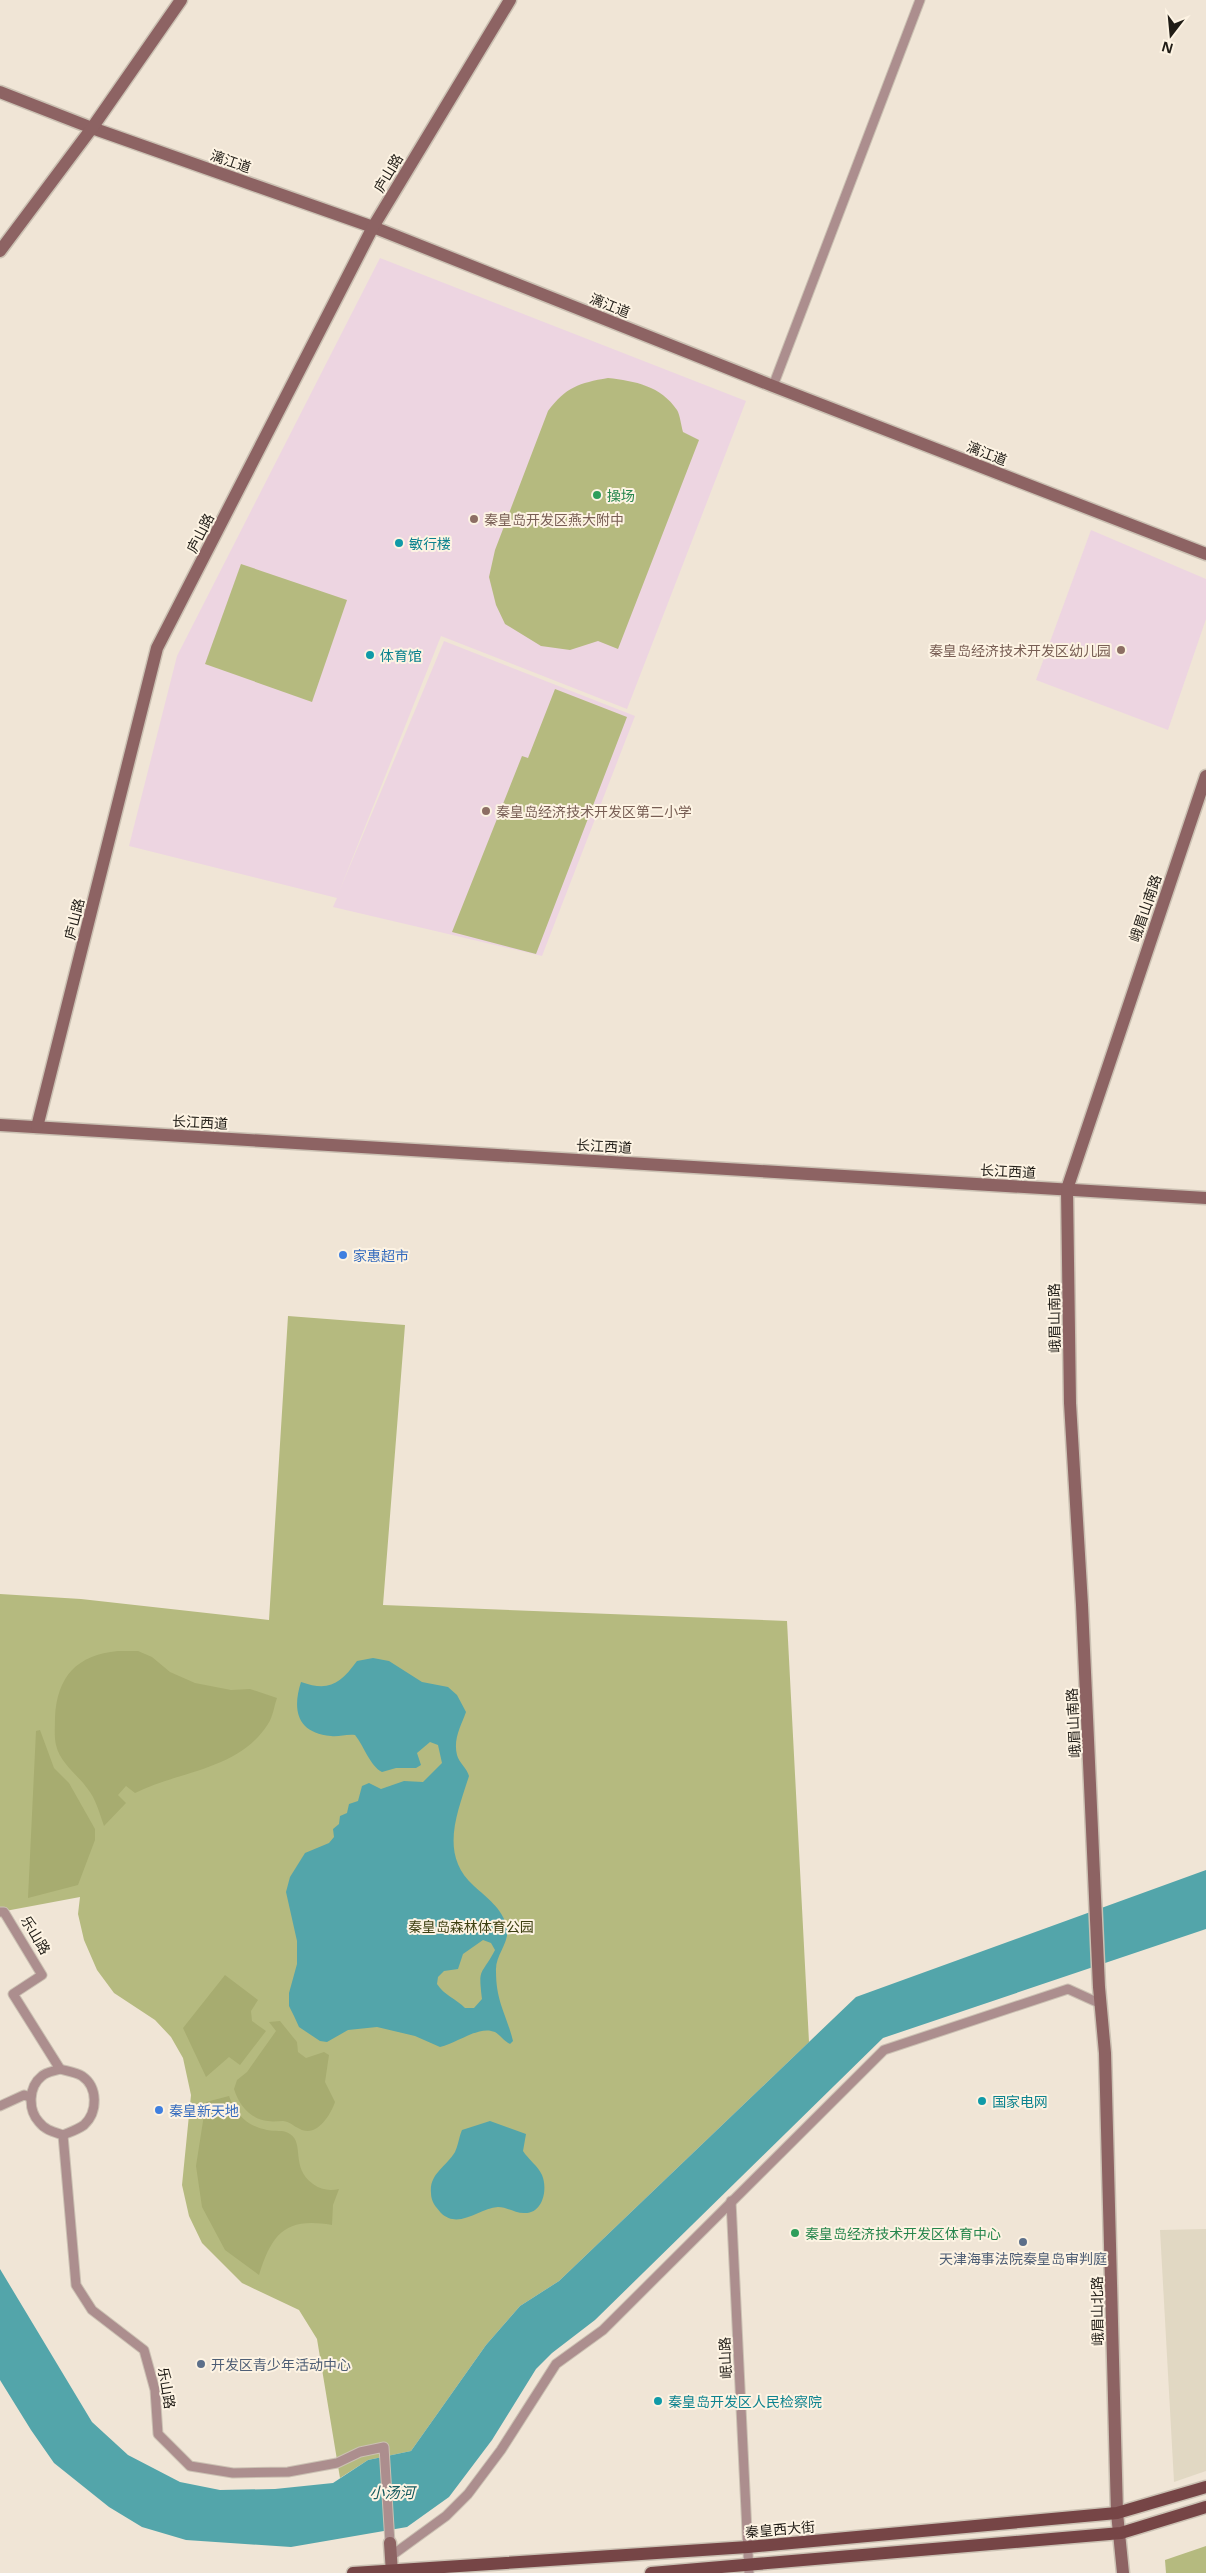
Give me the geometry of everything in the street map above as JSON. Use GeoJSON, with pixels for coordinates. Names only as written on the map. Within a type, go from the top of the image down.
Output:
{"type":"FeatureCollection","features":[{"type":"Feature","properties":{"kind":"main road","name":"秦皇西大街"},"geometry":{"type":"LineString","coordinates":[[353,2573],[392,2572],[748,2547],[1117,2514],[1206,2487]]}},
{"type":"Feature","properties":{"kind":"main road"},"geometry":{"type":"LineString","coordinates":[[651,2573],[749,2570],[1121,2532],[1206,2508]]}},
{"type":"Feature","properties":{"kind":"street"},"geometry":{"type":"LineString","coordinates":[[0,251],[92,128],[181,0]]}},
{"type":"Feature","properties":{"kind":"street","name":"庐山路"},"geometry":{"type":"LineString","coordinates":[[37,1127],[157,648],[372,227],[510,0]]}},
{"type":"Feature","properties":{"kind":"street"},"geometry":{"type":"LineString","coordinates":[[773,386],[920,0]]}},
{"type":"Feature","properties":{"kind":"street","name":"漓江道"},"geometry":{"type":"LineString","coordinates":[[0,92],[92,128],[372,227],[773,386],[1206,554]]}},
{"type":"Feature","properties":{"kind":"street","name":"峨眉山南路"},"geometry":{"type":"LineString","coordinates":[[1099,1987],[1070,1403],[1067,1189],[1206,776]]}},
{"type":"Feature","properties":{"kind":"street","name":"长江西道"},"geometry":{"type":"LineString","coordinates":[[0,1125],[1206,1198]]}},
{"type":"Feature","properties":{"kind":"street","name":"乐山路"},"geometry":{"type":"LineString","coordinates":[[0,1912],[4,1912],[42,1975],[14,1994],[60,2069]]}},
{"type":"Feature","properties":{"kind":"street","name":"峨眉山北路"},"geometry":{"type":"LineString","coordinates":[[1099,1987],[1105,2053],[1117,2514],[1121,2532],[1123,2573]]}},
{"type":"Feature","properties":{"kind":"street"},"geometry":{"type":"LineString","coordinates":[[391,2556],[446,2516],[468,2494],[501,2450],[556,2364],[603,2330],[884,2050],[1068,1989],[1101,2004]]}},
{"type":"Feature","properties":{"kind":"street"},"geometry":{"type":"LineString","coordinates":[[60,2069],[84,2077],[91,2086],[95,2100],[92,2115],[85,2124],[76,2130],[62,2135],[50,2131],[39,2123],[32,2112],[30,2097],[34,2085],[42,2076],[60,2069]]}},
{"type":"Feature","properties":{"kind":"street"},"geometry":{"type":"LineString","coordinates":[[0,2106],[24,2095],[30,2097]]}},
{"type":"Feature","properties":{"kind":"street","name":"乐山路"},"geometry":{"type":"LineString","coordinates":[[62,2135],[76,2284],[92,2310],[144,2350],[155,2390],[158,2434],[190,2466],[233,2473],[288,2472],[337,2463],[360,2452],[384,2447],[390,2543]]}},
{"type":"Feature","properties":{"kind":"street","name":"岷山路"},"geometry":{"type":"LineString","coordinates":[[731,2201],[749,2570]]}},
{"type":"Feature","properties":{"kind":"street"},"geometry":{"type":"LineString","coordinates":[[390,2543],[392,2572]]}},
{"type":"Feature","properties":{"kind":"shaded area","name":"秦皇岛开发区燕大附中"},"geometry":{"type":"Polygon","coordinates":[[[380,258],[746,401],[627,709],[441,636],[339,892],[444,641],[635,716],[542,956],[333,907],[337,898],[129,846],[177,656],[380,258]]]}},
{"type":"Feature","properties":{"kind":"shaded area","name":"秦皇岛经济技术开发区幼儿园"},"geometry":{"type":"Polygon","coordinates":[[[1091,530],[1206,579],[1206,619],[1168,730],[1036,680],[1091,530]]]}},
{"type":"Feature","properties":{"kind":"shaded area"},"geometry":{"type":"Polygon","coordinates":[[[1206,2229],[1206,2471],[1174,2482],[1160,2230],[1206,2229]]]}},
{"type":"Feature","properties":{"kind":"green space","name":"操场"},"geometry":{"type":"Polygon","coordinates":[[[608,378],[647,386],[663,395],[677,410],[683,432],[699,440],[618,649],[598,641],[570,650],[541,646],[505,624],[496,605],[489,577],[495,550],[548,411],[561,396],[574,387],[608,378]]]}},
{"type":"Feature","properties":{"kind":"green space"},"geometry":{"type":"Polygon","coordinates":[[[241,564],[347,600],[312,702],[205,664],[241,564]]]}},
{"type":"Feature","properties":{"kind":"green space"},"geometry":{"type":"Polygon","coordinates":[[[555,689],[627,717],[536,954],[452,932],[522,756],[528,758],[555,689]]]}},
{"type":"Feature","properties":{"kind":"green space","name":"秦皇岛森林体育公园"},"geometry":{"type":"Polygon","coordinates":[[[288,1316],[405,1325],[383,1605],[787,1621],[809,2042],[559,2281],[520,2306],[486,2345],[411,2451],[368,2460],[340,2478],[317,2339],[299,2310],[242,2283],[202,2243],[189,2216],[182,2185],[191,2095],[183,2058],[171,2037],[155,2020],[114,1993],[97,1970],[84,1940],[78,1914],[80,1897],[0,1912],[0,1594],[81,1599],[269,1620],[288,1316]]]}},
{"type":"Feature","properties":{"kind":"green space"},"geometry":{"type":"Polygon","coordinates":[[[118,1651],[138,1651],[152,1657],[170,1672],[195,1683],[231,1690],[250,1689],[277,1698],[268,1724],[256,1739],[241,1751],[225,1760],[135,1793],[126,1786],[118,1795],[126,1803],[104,1826],[90,1792],[65,1763],[58,1751],[55,1738],[55,1718],[60,1690],[72,1670],[91,1657],[118,1651]]]}},
{"type":"Feature","properties":{"kind":"green space"},"geometry":{"type":"Polygon","coordinates":[[[40,1730],[54,1768],[69,1783],[95,1829],[95,1840],[78,1885],[28,1898],[36,1731],[40,1730]]]}},
{"type":"Feature","properties":{"kind":"green space"},"geometry":{"type":"Polygon","coordinates":[[[225,1975],[258,2000],[251,2011],[252,2021],[266,2031],[240,2065],[229,2057],[206,2077],[183,2028],[225,1975]]]}},
{"type":"Feature","properties":{"kind":"green space"},"geometry":{"type":"Polygon","coordinates":[[[280,2021],[297,2042],[298,2052],[306,2058],[324,2052],[329,2055],[325,2082],[335,2102],[327,2118],[317,2128],[312,2130],[306,2131],[283,2121],[262,2120],[256,2117],[242,2106],[234,2089],[237,2080],[247,2072],[276,2031],[269,2022],[280,2021]]]}},
{"type":"Feature","properties":{"kind":"green space"},"geometry":{"type":"Polygon","coordinates":[[[229,2096],[235,2109],[243,2119],[260,2128],[287,2132],[294,2138],[302,2170],[313,2184],[326,2190],[339,2189],[333,2205],[332,2225],[303,2224],[292,2226],[283,2231],[269,2248],[259,2275],[225,2250],[202,2207],[196,2166],[206,2102],[229,2096]]]}},
{"type":"Feature","properties":{"kind":"green space"},"geometry":{"type":"Polygon","coordinates":[[[1206,2546],[1206,2573],[1166,2573],[1165,2560],[1206,2546]]]}},
{"type":"Feature","properties":{"kind":"water"},"geometry":{"type":"Polygon","coordinates":[[[373,1658],[389,1661],[422,1682],[448,1687],[457,1695],[466,1712],[458,1733],[456,1749],[458,1758],[469,1776],[456,1819],[454,1848],[463,1874],[498,1909],[507,1927],[506,1938],[496,1965],[496,1982],[513,2041],[510,2044],[495,2032],[489,2030],[475,2033],[440,2047],[415,2036],[377,2027],[348,2030],[327,2042],[320,2041],[299,2027],[289,2006],[289,1993],[297,1964],[297,1941],[286,1892],[290,1877],[305,1853],[329,1843],[334,1837],[333,1829],[339,1824],[340,1816],[347,1813],[349,1804],[358,1801],[362,1786],[369,1783],[381,1789],[404,1781],[423,1782],[442,1763],[438,1745],[430,1742],[417,1753],[421,1765],[416,1768],[396,1768],[382,1772],[371,1761],[355,1735],[334,1736],[320,1734],[304,1725],[300,1718],[297,1702],[301,1682],[319,1686],[333,1684],[345,1675],[357,1661],[373,1658]],[[483,1940],[463,1954],[458,1969],[444,1971],[438,1977],[437,1984],[440,1988],[465,2008],[474,2008],[482,1999],[480,1981],[482,1972],[495,1950],[491,1943],[483,1940]]]}},
{"type":"Feature","properties":{"kind":"water","name":"小汤河"},"geometry":{"type":"Polygon","coordinates":[[[1206,1870],[1206,1929],[883,2038],[595,2320],[552,2353],[536,2369],[492,2440],[449,2497],[407,2527],[291,2547],[186,2540],[142,2527],[109,2507],[54,2463],[0,2380],[0,2269],[92,2422],[128,2455],[180,2482],[220,2490],[275,2489],[333,2483],[368,2460],[411,2451],[486,2345],[520,2306],[559,2281],[856,1997],[1206,1870]]]}},
{"type":"Feature","properties":{"kind":"water"},"geometry":{"type":"Polygon","coordinates":[[[490,2121],[526,2134],[523,2151],[538,2169],[544,2181],[544,2193],[540,2205],[530,2212],[524,2213],[498,2207],[462,2219],[448,2218],[441,2213],[431,2196],[431,2186],[435,2176],[455,2152],[462,2130],[490,2121]]]}},
{"type":"Feature","properties":{"kind":"place","name":"操场"},"geometry":{"type":"Point","coordinates":[597,495]}},
{"type":"Feature","properties":{"kind":"place","name":"秦皇岛开发区燕大附中"},"geometry":{"type":"Point","coordinates":[474,519]}},
{"type":"Feature","properties":{"kind":"place","name":"敏行楼"},"geometry":{"type":"Point","coordinates":[399,543]}},
{"type":"Feature","properties":{"kind":"place","name":"秦皇岛经济技术开发区幼儿园"},"geometry":{"type":"Point","coordinates":[1121,650]}},
{"type":"Feature","properties":{"kind":"place","name":"体育馆"},"geometry":{"type":"Point","coordinates":[370,655]}},
{"type":"Feature","properties":{"kind":"place","name":"秦皇岛经济技术开发区第二小学"},"geometry":{"type":"Point","coordinates":[486,811]}},
{"type":"Feature","properties":{"kind":"place","name":"家惠超市"},"geometry":{"type":"Point","coordinates":[343,1255]}},
{"type":"Feature","properties":{"kind":"place","name":"国家电网"},"geometry":{"type":"Point","coordinates":[982,2101]}},
{"type":"Feature","properties":{"kind":"place","name":"秦皇新天地"},"geometry":{"type":"Point","coordinates":[159,2110]}},
{"type":"Feature","properties":{"kind":"place","name":"秦皇岛经济技术开发区体育中心"},"geometry":{"type":"Point","coordinates":[795,2233]}},
{"type":"Feature","properties":{"kind":"place","name":"天津海事法院秦皇岛审判庭"},"geometry":{"type":"Point","coordinates":[1023,2242]}},
{"type":"Feature","properties":{"kind":"place","name":"开发区青少年活动中心"},"geometry":{"type":"Point","coordinates":[201,2364]}},
{"type":"Feature","properties":{"kind":"place","name":"秦皇岛开发区人民检察院"},"geometry":{"type":"Point","coordinates":[658,2401]}}]}
